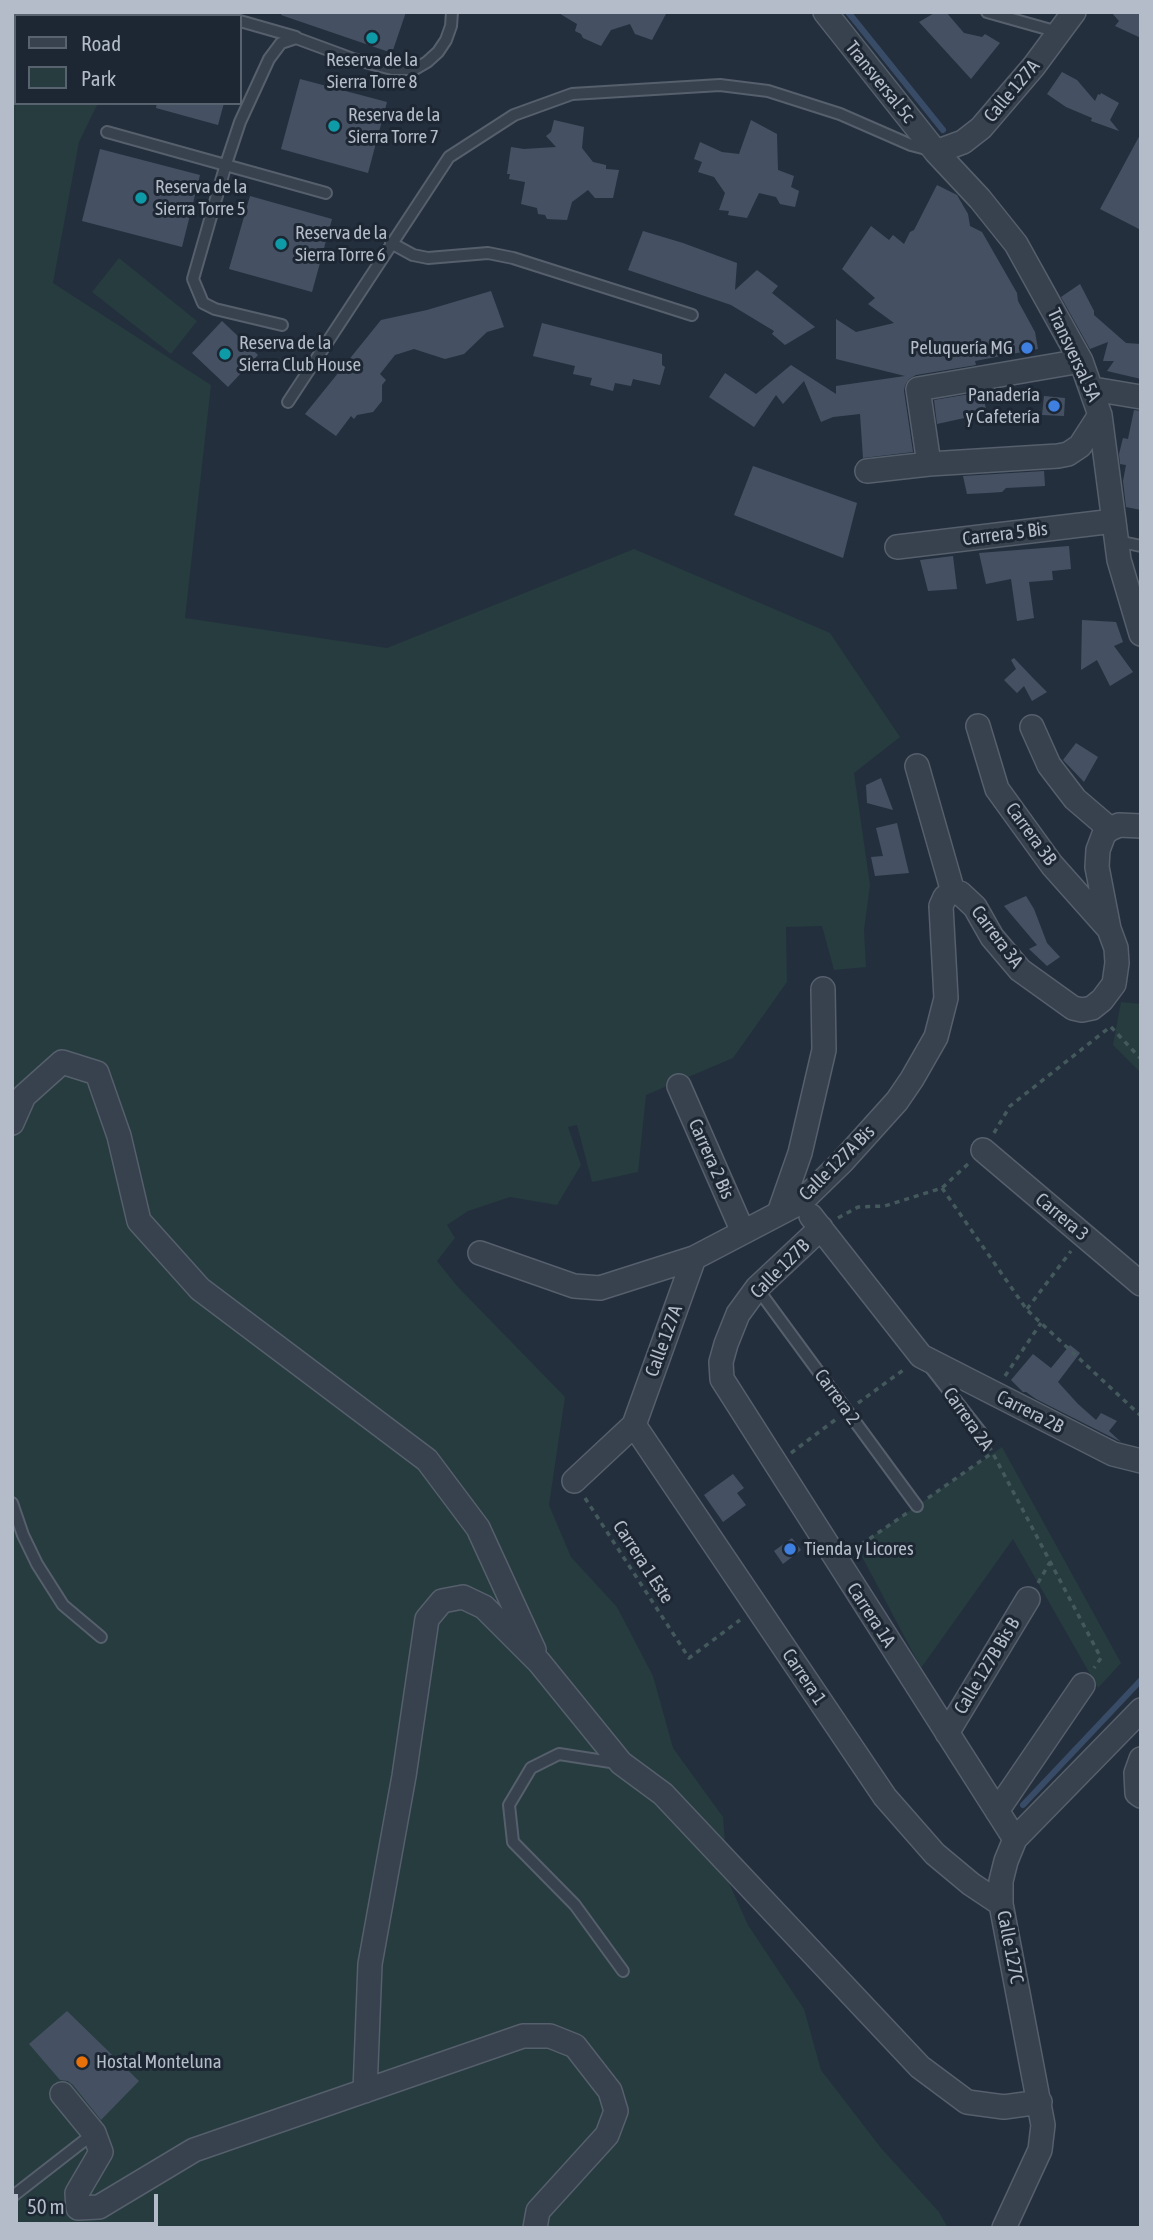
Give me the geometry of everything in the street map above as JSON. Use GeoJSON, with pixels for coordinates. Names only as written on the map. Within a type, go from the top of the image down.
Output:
{"type":"FeatureCollection","features":[{"type":"Feature","properties":{"kind":"street","name":"Transversal 5c"},"geometry":{"type":"LineString","coordinates":[[825,12],[936,152]]}},
{"type":"Feature","properties":{"kind":"street","name":"Calle 127A"},"geometry":{"type":"LineString","coordinates":[[936,152],[963,142],[981,128],[1034,66],[1074,12]]}},
{"type":"Feature","properties":{"kind":"street","name":"Transversal 5A"},"geometry":{"type":"LineString","coordinates":[[936,152],[980,199],[1016,244],[1081,360],[1100,415],[1115,531],[1139,627]]}},
{"type":"Feature","properties":{"kind":"street"},"geometry":{"type":"LineString","coordinates":[[929,464],[918,390],[1081,360]]}},
{"type":"Feature","properties":{"kind":"street"},"geometry":{"type":"LineString","coordinates":[[1093,389],[1141,397]]}},
{"type":"Feature","properties":{"kind":"street"},"geometry":{"type":"LineString","coordinates":[[867,471],[1068,454],[1085,440],[1100,415]]}},
{"type":"Feature","properties":{"kind":"street","name":"Carrera 5 Bis"},"geometry":{"type":"LineString","coordinates":[[897,547],[1115,531]]}},
{"type":"Feature","properties":{"kind":"street","name":"Carrera 3B"},"geometry":{"type":"LineString","coordinates":[[978,726],[997,789],[1052,865],[1109,929]]}},
{"type":"Feature","properties":{"kind":"street"},"geometry":{"type":"LineString","coordinates":[[1032,727],[1049,765],[1068,791],[1110,829]]}},
{"type":"Feature","properties":{"kind":"street","name":"Carrera 3A"},"geometry":{"type":"LineString","coordinates":[[917,766],[953,892],[960,893],[975,907],[992,937],[1020,970],[1073,1008],[1092,1008]]}},
{"type":"Feature","properties":{"kind":"street"},"geometry":{"type":"LineString","coordinates":[[1092,1008],[1109,993],[1116,976],[1116,948],[1109,929],[1097,858],[1104,834],[1110,829],[1119,825],[1141,826]]}},
{"type":"Feature","properties":{"kind":"street","name":"Calle 127A Bis"},"geometry":{"type":"LineString","coordinates":[[480,1253],[574,1286],[600,1288],[694,1258],[800,1202],[842,1162],[897,1101],[936,1037],[946,999],[941,906],[945,897],[953,892]]}},
{"type":"Feature","properties":{"kind":"street"},"geometry":{"type":"LineString","coordinates":[[779,1213],[800,1153],[824,1050],[823,989]]}},
{"type":"Feature","properties":{"kind":"street"},"geometry":{"type":"LineString","coordinates":[[12,1123],[24,1096],[62,1062],[97,1073],[119,1136],[139,1221],[200,1289],[427,1460],[478,1528],[539,1662]]}},
{"type":"Feature","properties":{"kind":"street","name":"Carrera 2 Bis"},"geometry":{"type":"LineString","coordinates":[[679,1087],[743,1232]]}},
{"type":"Feature","properties":{"kind":"street","name":"Carrera 3"},"geometry":{"type":"LineString","coordinates":[[983,1150],[1141,1284]]}},
{"type":"Feature","properties":{"kind":"street","name":"Carrera 2A"},"geometry":{"type":"LineString","coordinates":[[800,1202],[921,1356]]}},
{"type":"Feature","properties":{"kind":"street","name":"Calle 127B"},"geometry":{"type":"LineString","coordinates":[[727,1390],[722,1379],[721,1362],[738,1314],[757,1288],[821,1228]]}},
{"type":"Feature","properties":{"kind":"street","name":"Calle 127A"},"geometry":{"type":"LineString","coordinates":[[634,1425],[694,1258]]}},
{"type":"Feature","properties":{"kind":"street","name":"Carrera 2B"},"geometry":{"type":"LineString","coordinates":[[921,1356],[1114,1454],[1141,1461]]}},
{"type":"Feature","properties":{"kind":"street","name":"Carrera 1A"},"geometry":{"type":"LineString","coordinates":[[727,1390],[1015,1839]]}},
{"type":"Feature","properties":{"kind":"street"},"geometry":{"type":"LineString","coordinates":[[574,1481],[634,1425]]}},
{"type":"Feature","properties":{"kind":"street","name":"Carrera 1"},"geometry":{"type":"LineString","coordinates":[[634,1425],[885,1797],[935,1854],[971,1884],[1001,1904]]}},
{"type":"Feature","properties":{"kind":"street"},"geometry":{"type":"LineString","coordinates":[[365,2091],[370,1964],[404,1776],[427,1619],[442,1601],[463,1597],[484,1606],[539,1662],[621,1763],[663,1794],[920,2067],[967,2102],[1004,2107],[1040,2102]]}},
{"type":"Feature","properties":{"kind":"street","name":"Calle 127B Bis B"},"geometry":{"type":"LineString","coordinates":[[947,1733],[1028,1600]]}},
{"type":"Feature","properties":{"kind":"street"},"geometry":{"type":"LineString","coordinates":[[997,1811],[1083,1685]]}},
{"type":"Feature","properties":{"kind":"street","name":"Calle 127C"},"geometry":{"type":"LineString","coordinates":[[1004,2228],[1040,2150],[1043,2125],[1001,1904],[1001,1881],[1006,1861],[1015,1839],[1141,1710]]}},
{"type":"Feature","properties":{"kind":"street"},"geometry":{"type":"LineString","coordinates":[[1141,1759],[1136,1773],[1137,1793],[1141,1796]]}},
{"type":"Feature","properties":{"kind":"street"},"geometry":{"type":"LineString","coordinates":[[62,2094],[94,2133],[102,2152],[77,2193],[78,2207],[99,2207],[194,2150],[523,2036],[550,2036],[575,2046],[610,2091],[615,2111],[607,2135],[538,2211],[535,2228]]}},
{"type":"Feature","properties":{"kind":"lane"},"geometry":{"type":"LineString","coordinates":[[242,22],[302,38],[379,66],[415,69],[427,62],[442,46],[452,12]]}},
{"type":"Feature","properties":{"kind":"lane"},"geometry":{"type":"LineString","coordinates":[[987,12],[1059,32]]}},
{"type":"Feature","properties":{"kind":"lane"},"geometry":{"type":"LineString","coordinates":[[282,325],[215,309],[203,303],[193,279],[240,122],[269,59],[281,43],[291,38],[302,38]]}},
{"type":"Feature","properties":{"kind":"lane"},"geometry":{"type":"LineString","coordinates":[[288,402],[449,157],[514,115],[572,94],[720,85],[768,91],[840,114],[911,145],[936,152]]}},
{"type":"Feature","properties":{"kind":"lane"},"geometry":{"type":"LineString","coordinates":[[107,132],[326,193]]}},
{"type":"Feature","properties":{"kind":"lane"},"geometry":{"type":"LineString","coordinates":[[391,243],[413,255],[428,258],[488,253],[513,258],[692,315]]}},
{"type":"Feature","properties":{"kind":"lane"},"geometry":{"type":"LineString","coordinates":[[1115,531],[1141,546]]}},
{"type":"Feature","properties":{"kind":"lane","name":"Carrera 2"},"geometry":{"type":"LineString","coordinates":[[757,1288],[917,1506]]}},
{"type":"Feature","properties":{"kind":"lane","name":"Carrera 2A"},"geometry":{"type":"LineString","coordinates":[[921,1356],[983,1435]]}},
{"type":"Feature","properties":{"kind":"lane"},"geometry":{"type":"LineString","coordinates":[[12,1503],[37,1564],[63,1605],[101,1637]]}},
{"type":"Feature","properties":{"kind":"lane"},"geometry":{"type":"LineString","coordinates":[[621,1763],[559,1754],[531,1768],[509,1805],[513,1843],[575,1905],[623,1971]]}},
{"type":"Feature","properties":{"kind":"lane"},"geometry":{"type":"LineString","coordinates":[[13,2196],[94,2133]]}},
{"type":"Feature","properties":{"kind":"path"},"geometry":{"type":"LineString","coordinates":[[1092,1008],[1141,1059]]}},
{"type":"Feature","properties":{"kind":"path"},"geometry":{"type":"LineString","coordinates":[[942,1188],[1027,1310],[1141,1416]]}},
{"type":"Feature","properties":{"kind":"path"},"geometry":{"type":"LineString","coordinates":[[1027,1310],[1083,1235]]}},
{"type":"Feature","properties":{"kind":"path"},"geometry":{"type":"LineString","coordinates":[[994,1393],[1041,1323]]}},
{"type":"Feature","properties":{"kind":"path","name":"Carrera 2A"},"geometry":{"type":"LineString","coordinates":[[983,1435],[1101,1658]]}},
{"type":"Feature","properties":{"kind":"path","name":"Carrera 1 Este"},"geometry":{"type":"LineString","coordinates":[[574,1481],[689,1658],[757,1608]]}},
{"type":"Feature","properties":{"kind":"green space"},"geometry":{"type":"Polygon","coordinates":[[[14,34],[14,105],[97,105],[79,142],[53,283],[211,385],[185,618],[387,648],[634,549],[830,633],[900,737],[854,773],[870,885],[864,930],[866,967],[834,970],[822,926],[786,927],[787,982],[733,1058],[646,1095],[638,1172],[592,1182],[577,1125],[568,1127],[581,1165],[557,1205],[510,1197],[468,1211],[447,1225],[455,1238],[437,1261],[457,1286],[565,1397],[549,1505],[571,1557],[617,1607],[653,1676],[673,1748],[723,1817],[728,1881],[748,1925],[804,2009],[821,2070],[881,2148],[939,2212],[948,2228],[12,2228],[14,34]]]}},
{"type":"Feature","properties":{"kind":"green space"},"geometry":{"type":"Polygon","coordinates":[[[119,258],[197,321],[171,354],[92,292],[119,258]]]}},
{"type":"Feature","properties":{"kind":"green space"},"geometry":{"type":"Polygon","coordinates":[[[1121,1002],[1141,1004],[1141,1073],[1113,1045],[1121,1002]]]}},
{"type":"Feature","properties":{"kind":"green space"},"geometry":{"type":"Polygon","coordinates":[[[1002,1447],[1121,1663],[1098,1688],[1013,1539],[921,1668],[857,1547],[1002,1447]]]}},
{"type":"Feature","properties":{"kind":"building","name":"Reserva de la Sierra Torre 8"},"geometry":{"type":"Polygon","coordinates":[[[282,12],[406,12],[392,53],[281,15],[282,12]]]}},
{"type":"Feature","properties":{"kind":"building"},"geometry":{"type":"Polygon","coordinates":[[[557,12],[667,12],[652,40],[635,34],[630,24],[611,30],[601,46],[583,38],[575,31],[577,24],[557,12]]]}},
{"type":"Feature","properties":{"kind":"building"},"geometry":{"type":"Polygon","coordinates":[[[936,12],[946,12],[964,33],[982,37],[985,34],[1000,43],[971,79],[919,22],[936,12]]]}},
{"type":"Feature","properties":{"kind":"building"},"geometry":{"type":"Polygon","coordinates":[[[1111,12],[1141,12],[1141,38],[1115,26],[1119,21],[1111,12]]]}},
{"type":"Feature","properties":{"kind":"building"},"geometry":{"type":"Polygon","coordinates":[[[1062,72],[1077,80],[1095,101],[1101,93],[1119,103],[1110,120],[1119,131],[1091,121],[1092,118],[1066,107],[1047,94],[1062,72]]]}},
{"type":"Feature","properties":{"kind":"building","name":"Reserva de la Sierra Torre 7"},"geometry":{"type":"Polygon","coordinates":[[[300,79],[387,102],[368,173],[281,149],[300,79]]]}},
{"type":"Feature","properties":{"kind":"building"},"geometry":{"type":"Polygon","coordinates":[[[157,105],[223,105],[218,125],[156,108],[157,105]]]}},
{"type":"Feature","properties":{"kind":"building"},"geometry":{"type":"Polygon","coordinates":[[[554,120],[584,127],[582,148],[593,162],[606,165],[606,169],[619,170],[613,198],[595,198],[588,190],[572,202],[567,220],[547,219],[545,215],[538,214],[537,208],[521,204],[525,182],[509,179],[510,174],[507,174],[511,147],[556,147],[546,136],[551,132],[554,120]]]}},
{"type":"Feature","properties":{"kind":"building"},"geometry":{"type":"Polygon","coordinates":[[[751,120],[777,134],[778,170],[794,176],[791,187],[799,191],[795,207],[780,204],[776,197],[759,193],[747,218],[728,215],[729,211],[719,210],[725,193],[714,177],[698,172],[702,162],[694,159],[700,142],[722,152],[739,154],[751,120]]]}},
{"type":"Feature","properties":{"kind":"building"},"geometry":{"type":"Polygon","coordinates":[[[1141,133],[1141,230],[1100,209],[1141,133]]]}},
{"type":"Feature","properties":{"kind":"building","name":"Reserva de la Sierra Torre 5"},"geometry":{"type":"Polygon","coordinates":[[[100,149],[200,175],[182,247],[82,221],[100,149]]]}},
{"type":"Feature","properties":{"kind":"building"},"geometry":{"type":"Polygon","coordinates":[[[937,185],[957,195],[968,214],[970,226],[982,232],[1017,293],[1018,301],[1035,332],[1038,349],[975,361],[976,365],[916,375],[909,379],[904,391],[913,452],[863,458],[860,414],[833,417],[821,422],[804,381],[783,404],[776,395],[754,427],[709,397],[725,373],[756,394],[791,365],[836,394],[836,386],[905,376],[836,359],[836,319],[856,332],[894,323],[868,304],[875,298],[842,269],[871,226],[889,240],[893,235],[904,244],[937,185]]]}},
{"type":"Feature","properties":{"kind":"building","name":"Reserva de la Sierra Torre 6"},"geometry":{"type":"Polygon","coordinates":[[[250,196],[332,219],[312,292],[229,269],[250,196]]]}},
{"type":"Feature","properties":{"kind":"building"},"geometry":{"type":"Polygon","coordinates":[[[643,231],[737,263],[735,290],[757,270],[778,286],[772,293],[815,327],[785,345],[772,334],[774,331],[731,305],[628,270],[643,231]]]}},
{"type":"Feature","properties":{"kind":"building"},"geometry":{"type":"Polygon","coordinates":[[[1080,284],[1094,315],[1126,343],[1141,344],[1141,379],[1107,371],[1114,361],[1103,361],[1108,342],[1090,349],[1061,297],[1080,284]]]}},
{"type":"Feature","properties":{"kind":"building"},"geometry":{"type":"Polygon","coordinates":[[[491,291],[504,327],[487,332],[464,354],[445,359],[414,349],[395,355],[380,374],[386,380],[382,385],[382,401],[373,412],[357,415],[354,419],[351,416],[336,436],[305,414],[381,320],[491,291]]]}},
{"type":"Feature","properties":{"kind":"building","name":"Reserva de la Sierra Club House"},"geometry":{"type":"Polygon","coordinates":[[[222,321],[258,355],[228,387],[192,353],[222,321]]]}},
{"type":"Feature","properties":{"kind":"building"},"geometry":{"type":"Polygon","coordinates":[[[542,323],[662,354],[662,365],[665,367],[660,385],[633,379],[631,386],[615,383],[613,391],[590,385],[592,378],[573,374],[575,366],[533,356],[542,323]]]}},
{"type":"Feature","properties":{"kind":"building"},"geometry":{"type":"Polygon","coordinates":[[[982,392],[987,413],[937,424],[934,400],[982,392]]]}},
{"type":"Feature","properties":{"kind":"building","name":"Panadería y Cafetería"},"geometry":{"type":"Polygon","coordinates":[[[1044,396],[1065,398],[1064,416],[1042,415],[1044,396]]]}},
{"type":"Feature","properties":{"kind":"building"},"geometry":{"type":"Polygon","coordinates":[[[1134,410],[1141,411],[1141,510],[1126,507],[1123,481],[1126,465],[1120,464],[1119,454],[1123,438],[1128,439],[1134,410]]]}},
{"type":"Feature","properties":{"kind":"building"},"geometry":{"type":"Polygon","coordinates":[[[753,466],[857,503],[843,558],[734,515],[753,466]]]}},
{"type":"Feature","properties":{"kind":"building"},"geometry":{"type":"Polygon","coordinates":[[[1044,471],[1045,486],[1006,488],[1002,492],[987,493],[967,494],[963,476],[1044,471]]]}},
{"type":"Feature","properties":{"kind":"building"},"geometry":{"type":"Polygon","coordinates":[[[1069,546],[1071,569],[1052,571],[1053,580],[1029,582],[1034,618],[1017,621],[1011,579],[986,584],[979,553],[1069,546]]]}},
{"type":"Feature","properties":{"kind":"building"},"geometry":{"type":"Polygon","coordinates":[[[953,556],[957,589],[928,591],[920,560],[953,556]]]}},
{"type":"Feature","properties":{"kind":"building"},"geometry":{"type":"Polygon","coordinates":[[[1082,620],[1116,622],[1123,642],[1114,646],[1133,672],[1110,686],[1097,660],[1081,670],[1082,620]]]}},
{"type":"Feature","properties":{"kind":"building"},"geometry":{"type":"Polygon","coordinates":[[[1014,658],[1047,692],[1032,701],[1024,686],[1017,693],[1004,680],[1016,669],[1011,660],[1014,658]]]}},
{"type":"Feature","properties":{"kind":"building"},"geometry":{"type":"Polygon","coordinates":[[[1076,743],[1098,757],[1084,782],[1063,760],[1076,743]]]}},
{"type":"Feature","properties":{"kind":"building"},"geometry":{"type":"Polygon","coordinates":[[[881,778],[893,810],[867,803],[866,785],[881,778]]]}},
{"type":"Feature","properties":{"kind":"building"},"geometry":{"type":"Polygon","coordinates":[[[897,823],[909,873],[875,876],[871,857],[883,856],[876,828],[897,823]]]}},
{"type":"Feature","properties":{"kind":"building"},"geometry":{"type":"Polygon","coordinates":[[[1026,896],[1047,943],[1060,957],[1047,966],[1029,949],[1037,945],[1004,906],[1026,896]]]}},
{"type":"Feature","properties":{"kind":"building"},"geometry":{"type":"Polygon","coordinates":[[[1070,1345],[1080,1353],[1058,1382],[1096,1420],[1101,1413],[1117,1421],[1109,1431],[1121,1442],[1023,1392],[1011,1380],[1033,1354],[1051,1368],[1070,1345]]]}},
{"type":"Feature","properties":{"kind":"building"},"geometry":{"type":"Polygon","coordinates":[[[733,1474],[744,1488],[737,1493],[746,1505],[723,1522],[704,1495],[733,1474]]]}},
{"type":"Feature","properties":{"kind":"building"},"geometry":{"type":"Polygon","coordinates":[[[792,1538],[801,1550],[783,1564],[774,1551],[792,1538]]]}},
{"type":"Feature","properties":{"kind":"building","name":"Hostal Monteluna"},"geometry":{"type":"Polygon","coordinates":[[[67,2011],[139,2081],[101,2120],[73,2085],[60,2080],[29,2044],[67,2011]]]}},
{"type":"Feature","properties":{"kind":"waterway"},"geometry":{"type":"LineString","coordinates":[[848,12],[943,130]]}},
{"type":"Feature","properties":{"kind":"waterway"},"geometry":{"type":"LineString","coordinates":[[1023,1805],[1141,1680]]}},
{"type":"Feature","properties":{"kind":"place","name":"Reserva de la Sierra Torre 8"},"geometry":{"type":"Point","coordinates":[372,38]}},
{"type":"Feature","properties":{"kind":"place","name":"Reserva de la Sierra Torre 7"},"geometry":{"type":"Point","coordinates":[334,126]}},
{"type":"Feature","properties":{"kind":"place","name":"Reserva de la Sierra Torre 5"},"geometry":{"type":"Point","coordinates":[141,198]}},
{"type":"Feature","properties":{"kind":"place","name":"Reserva de la Sierra Torre 6"},"geometry":{"type":"Point","coordinates":[281,244]}},
{"type":"Feature","properties":{"kind":"place","name":"Peluquería MG"},"geometry":{"type":"Point","coordinates":[1027,348]}},
{"type":"Feature","properties":{"kind":"place","name":"Reserva de la Sierra Club House"},"geometry":{"type":"Point","coordinates":[225,354]}},
{"type":"Feature","properties":{"kind":"place","name":"Panadería y Cafetería"},"geometry":{"type":"Point","coordinates":[1054,406]}},
{"type":"Feature","properties":{"kind":"place","name":"Tienda y Licores"},"geometry":{"type":"Point","coordinates":[790,1549]}},
{"type":"Feature","properties":{"kind":"place","name":"Hostal Monteluna"},"geometry":{"type":"Point","coordinates":[82,2062]}}]}
